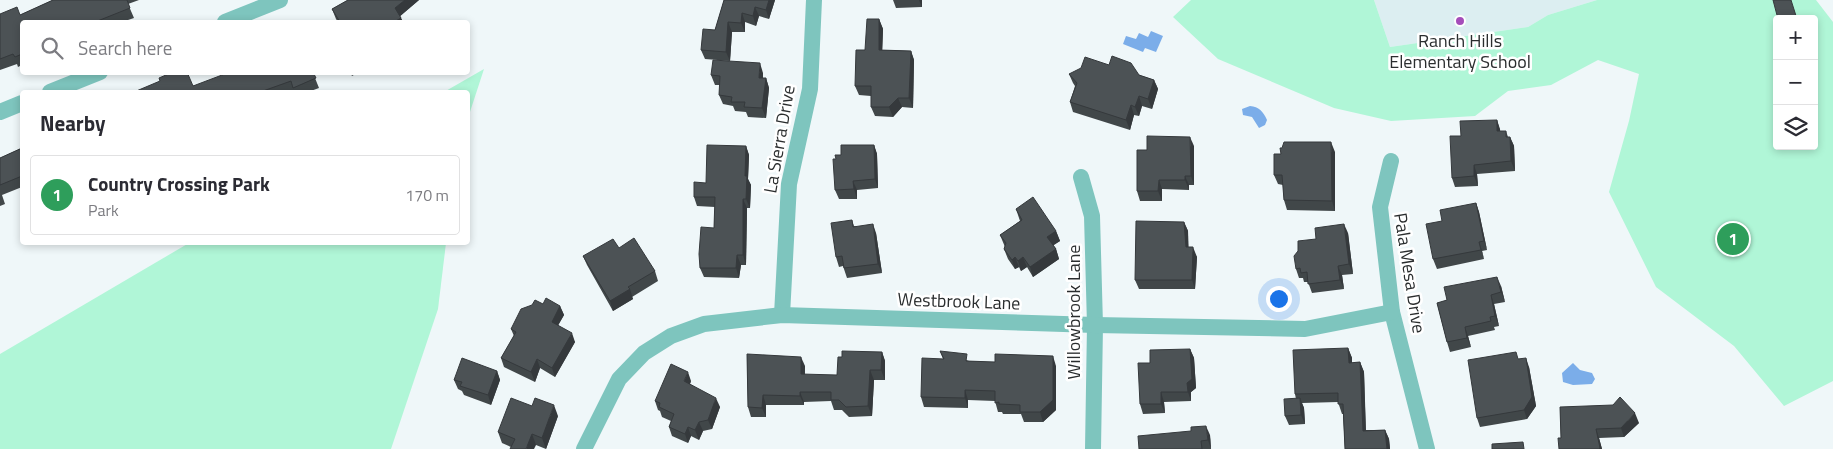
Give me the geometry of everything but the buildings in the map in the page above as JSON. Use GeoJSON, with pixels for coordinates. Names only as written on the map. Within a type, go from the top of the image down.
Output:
{"type":"FeatureCollection","features":[{"type":"Feature","properties":{"kind":"street"},"geometry":{"type":"LineString","coordinates":[[230,20],[280,0]]}},
{"type":"Feature","properties":{"kind":"street","name":"La Sierra Drive"},"geometry":{"type":"LineString","coordinates":[[782,315],[789,184],[810,89],[814,0]]}},
{"type":"Feature","properties":{"kind":"street"},"geometry":{"type":"LineString","coordinates":[[55,90],[92,75]]}},
{"type":"Feature","properties":{"kind":"street"},"geometry":{"type":"LineString","coordinates":[[0,112],[20,105]]}},
{"type":"Feature","properties":{"kind":"street","name":"Pala Mesa Drive"},"geometry":{"type":"LineString","coordinates":[[1391,161],[1380,207],[1392,312],[1427,449]]}},
{"type":"Feature","properties":{"kind":"street","name":"Willowbrook Lane"},"geometry":{"type":"LineString","coordinates":[[1081,177],[1092,216],[1095,325],[1094,449]]}},
{"type":"Feature","properties":{"kind":"street","name":"Westbrook Lane"},"geometry":{"type":"LineString","coordinates":[[584,449],[619,379],[644,354],[670,336],[704,324],[782,315],[1095,325],[1305,329],[1392,312]]}},
{"type":"Feature","properties":{"kind":"shaded area","name":"Ranch Hills Elementary School"},"geometry":{"type":"Polygon","coordinates":[[[1374,0],[1597,0],[1548,15],[1528,27],[1390,47],[1374,0]]]}},
{"type":"Feature","properties":{"kind":"green space"},"geometry":{"type":"Polygon","coordinates":[[[1191,0],[1374,0],[1390,47],[1528,27],[1548,15],[1597,0],[1816,0],[1833,22],[1833,381],[1784,406],[1734,346],[1656,287],[1609,192],[1629,121],[1639,74],[1598,60],[1551,85],[1508,91],[1475,116],[1391,121],[1334,108],[1218,59],[1173,17],[1191,0]]]}},
{"type":"Feature","properties":{"kind":"green space"},"geometry":{"type":"Polygon","coordinates":[[[484,69],[470,112],[470,90],[447,90],[484,69]]]}},
{"type":"Feature","properties":{"kind":"green space"},"geometry":{"type":"Polygon","coordinates":[[[186,245],[446,245],[438,309],[391,449],[0,449],[0,354],[186,245]]]}},
{"type":"Feature","properties":{"kind":"water"},"geometry":{"type":"Polygon","coordinates":[[[1151,31],[1163,36],[1156,52],[1145,48],[1143,52],[1123,44],[1126,36],[1136,39],[1139,33],[1148,37],[1151,31]]]}},
{"type":"Feature","properties":{"kind":"water"},"geometry":{"type":"Polygon","coordinates":[[[1250,106],[1258,108],[1262,112],[1267,120],[1265,125],[1259,128],[1252,117],[1243,115],[1242,109],[1250,106]]]}},
{"type":"Feature","properties":{"kind":"water"},"geometry":{"type":"Polygon","coordinates":[[[1573,363],[1580,370],[1592,373],[1595,379],[1592,384],[1573,385],[1563,382],[1562,373],[1573,363]]]}},
{"type":"Feature","properties":{"kind":"place","name":"Ranch Hills Elementary School"},"geometry":{"type":"Point","coordinates":[1460,21]}},
{"type":"Feature","properties":{"kind":"place","name":"Country Crossing Park"},"geometry":{"type":"Point","coordinates":[1733,239]}}]}
